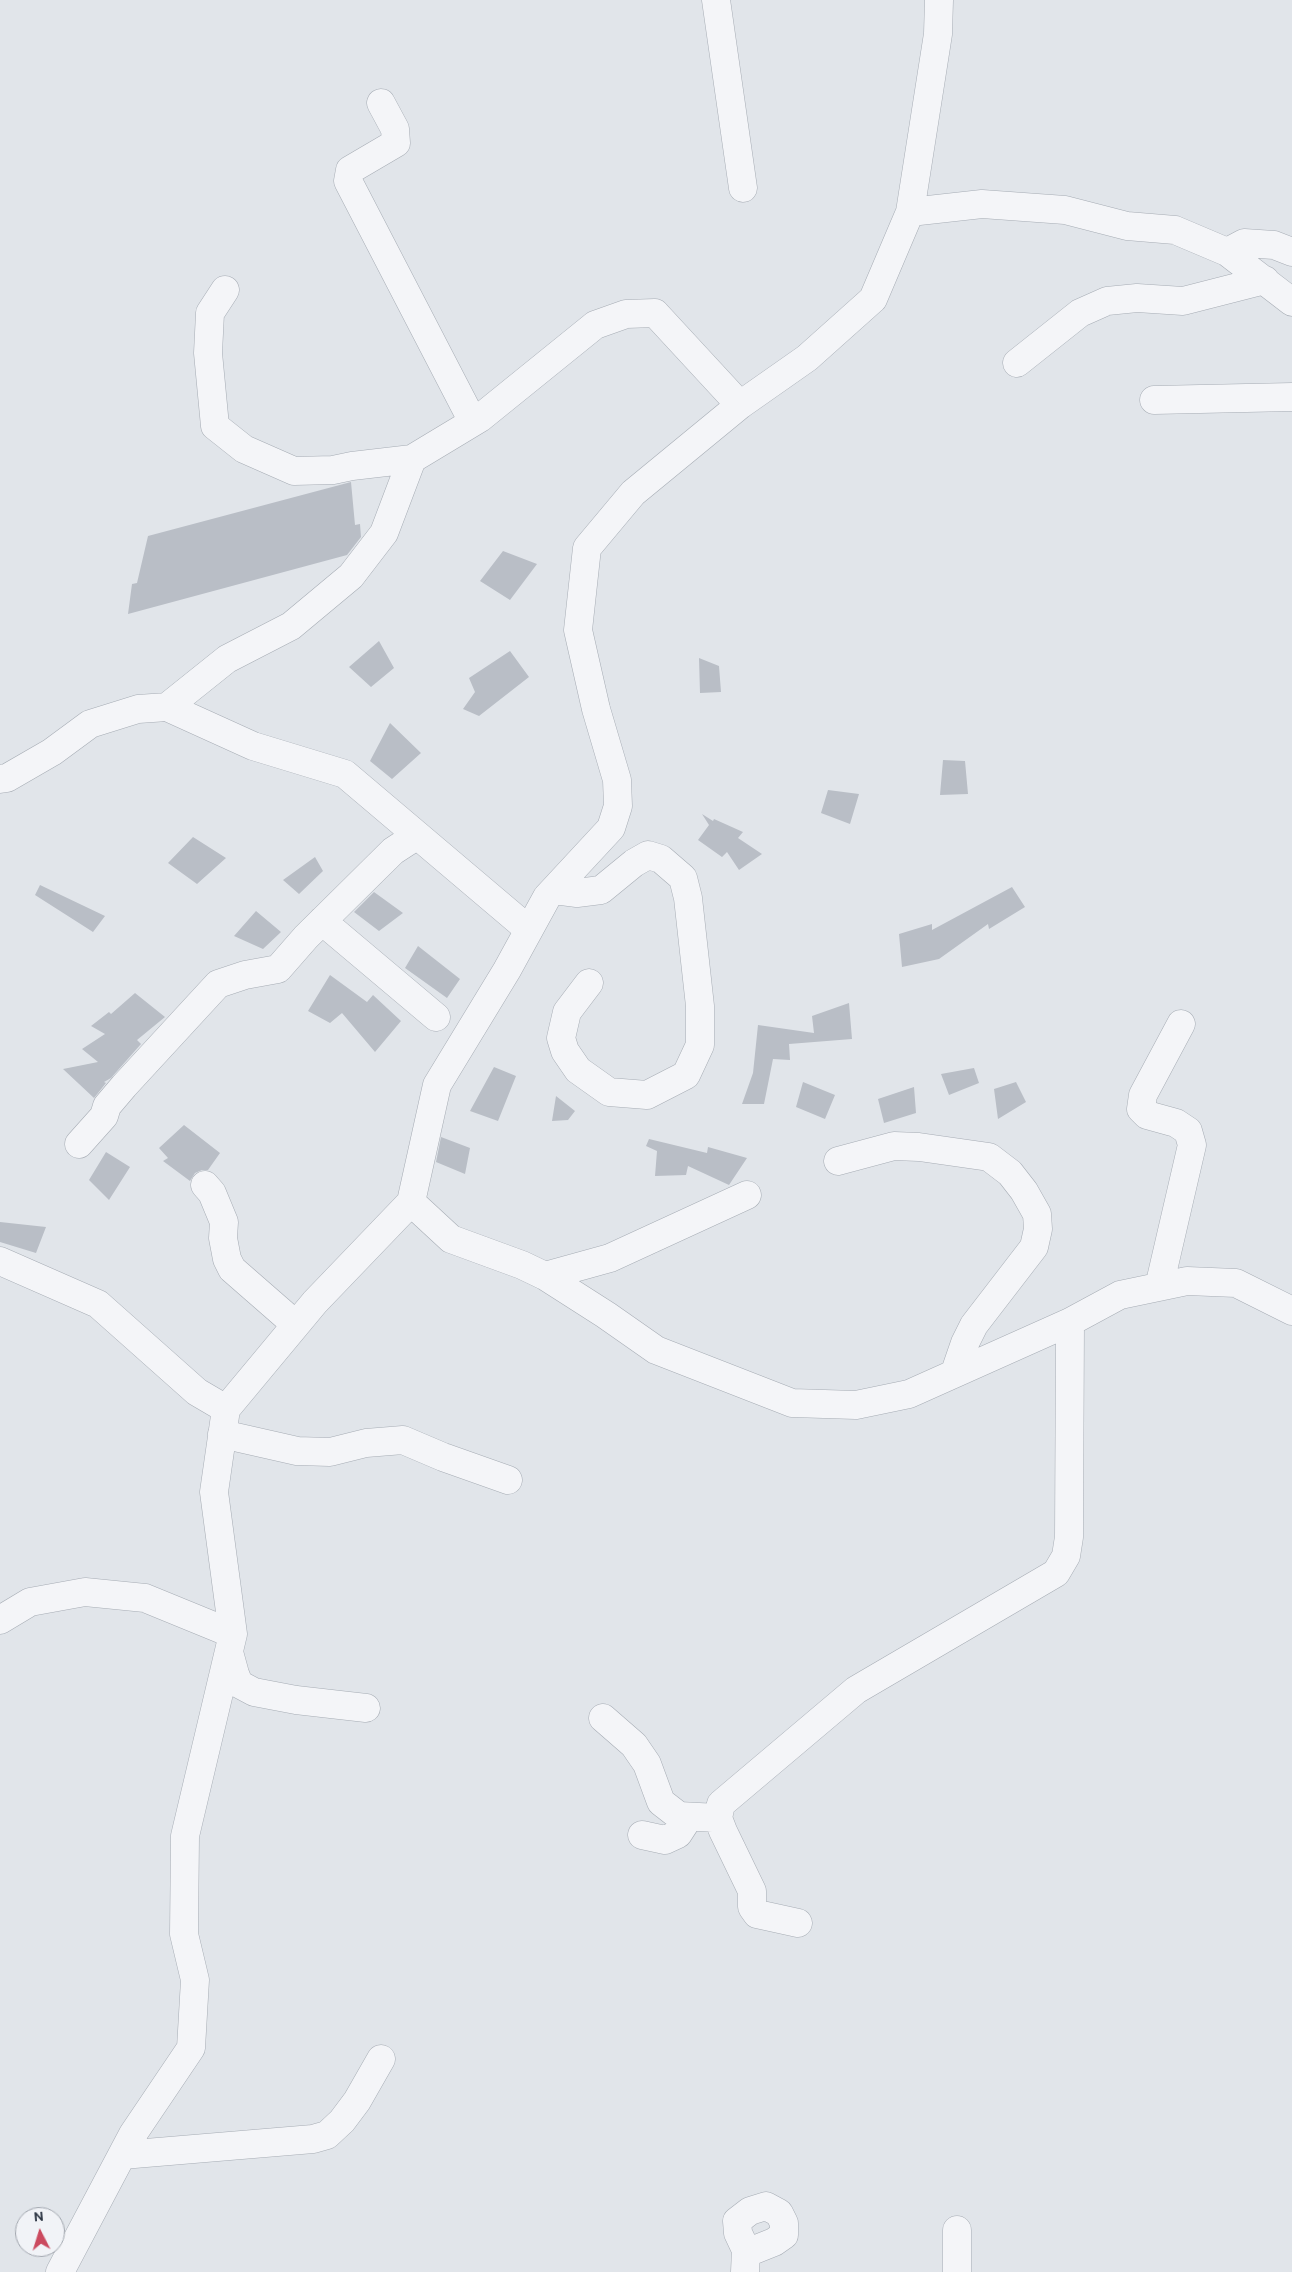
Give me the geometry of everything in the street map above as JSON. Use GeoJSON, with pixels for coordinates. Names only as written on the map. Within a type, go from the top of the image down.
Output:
{"type":"FeatureCollection","features":[{"type":"Feature","properties":{"kind":"street"},"geometry":{"type":"LineString","coordinates":[[716,0],[743,188]]}},
{"type":"Feature","properties":{"kind":"street"},"geometry":{"type":"LineString","coordinates":[[366,1708],[296,1700],[254,1692],[240,1684],[235,1674],[214,1492],[224,1421],[314,1302],[411,1202],[437,1084],[507,970],[547,897],[611,828],[618,806],[617,780],[596,709],[578,630],[587,548],[633,493],[740,405],[807,358],[873,299],[910,212],[938,34],[939,0]]}},
{"type":"Feature","properties":{"kind":"street"},"geometry":{"type":"LineString","coordinates":[[381,103],[395,129],[396,143],[350,170],[348,181],[473,422]]}},
{"type":"Feature","properties":{"kind":"street"},"geometry":{"type":"LineString","coordinates":[[910,212],[982,204],[1064,210],[1127,226],[1175,230],[1226,252],[1292,302]]}},
{"type":"Feature","properties":{"kind":"street"},"geometry":{"type":"LineString","coordinates":[[1226,252],[1244,243],[1274,245],[1292,252]]}},
{"type":"Feature","properties":{"kind":"street"},"geometry":{"type":"LineString","coordinates":[[1017,363],[1080,313],[1107,301],[1137,298],[1183,301],[1265,280]]}},
{"type":"Feature","properties":{"kind":"street"},"geometry":{"type":"LineString","coordinates":[[225,290],[210,313],[208,353],[215,426],[244,449],[294,471],[333,470],[412,459],[473,422],[595,325],[626,314],[655,313],[740,405]]}},
{"type":"Feature","properties":{"kind":"street"},"geometry":{"type":"LineString","coordinates":[[1154,400],[1292,397]]}},
{"type":"Feature","properties":{"kind":"street"},"geometry":{"type":"LineString","coordinates":[[167,707],[227,659],[291,626],[351,576],[384,533],[412,459]]}},
{"type":"Feature","properties":{"kind":"street"},"geometry":{"type":"LineString","coordinates":[[0,779],[7,778],[52,752],[90,724],[138,709],[167,707],[253,746],[345,774],[528,929]]}},
{"type":"Feature","properties":{"kind":"street"},"geometry":{"type":"LineString","coordinates":[[79,1144],[104,1116],[107,1106],[124,1086],[218,984],[245,975],[278,969],[322,921],[394,851],[416,836]]}},
{"type":"Feature","properties":{"kind":"street"},"geometry":{"type":"LineString","coordinates":[[554,890],[577,894],[601,890],[634,863],[648,855],[661,859],[683,878],[688,898],[700,1006],[700,1045],[686,1075],[647,1095],[609,1092],[578,1070],[564,1051],[561,1038],[567,1012],[589,983]]}},
{"type":"Feature","properties":{"kind":"street"},"geometry":{"type":"LineString","coordinates":[[322,921],[436,1017]]}},
{"type":"Feature","properties":{"kind":"street"},"geometry":{"type":"LineString","coordinates":[[1159,1287],[1192,1144],[1188,1131],[1176,1123],[1148,1115],[1141,1109],[1143,1095],[1181,1024]]}},
{"type":"Feature","properties":{"kind":"street"},"geometry":{"type":"LineString","coordinates":[[838,1161],[894,1146],[919,1146],[989,1157],[1010,1173],[1037,1214],[1038,1229],[1034,1247],[974,1325],[965,1343],[955,1372]]}},
{"type":"Feature","properties":{"kind":"street"},"geometry":{"type":"LineString","coordinates":[[205,1185],[212,1194],[224,1222],[223,1238],[232,1269],[296,1324]]}},
{"type":"Feature","properties":{"kind":"street"},"geometry":{"type":"LineString","coordinates":[[545,1276],[610,1258],[747,1195]]}},
{"type":"Feature","properties":{"kind":"street"},"geometry":{"type":"LineString","coordinates":[[411,1202],[451,1239],[522,1265],[545,1276],[656,1350],[792,1403],[856,1405],[909,1394],[955,1372],[1016,1348],[1120,1295],[1187,1281],[1236,1283],[1292,1311]]}},
{"type":"Feature","properties":{"kind":"street"},"geometry":{"type":"LineString","coordinates":[[0,1261],[98,1304],[197,1392],[224,1421],[297,1451],[330,1452],[366,1443],[403,1440],[443,1457],[508,1480]]}},
{"type":"Feature","properties":{"kind":"street"},"geometry":{"type":"LineString","coordinates":[[0,1274],[48,1282]]}},
{"type":"Feature","properties":{"kind":"street"},"geometry":{"type":"LineString","coordinates":[[798,1923],[757,1914],[752,1907],[752,1891],[718,1818],[721,1804],[856,1690],[1056,1573],[1066,1556],[1069,1536],[1070,1322]]}},
{"type":"Feature","properties":{"kind":"street"},"geometry":{"type":"LineString","coordinates":[[0,1620],[30,1602],[85,1592],[145,1598],[231,1643]]}},
{"type":"Feature","properties":{"kind":"street"},"geometry":{"type":"LineString","coordinates":[[60,2272],[133,2134],[191,2048],[195,1980],[184,1934],[185,1836],[231,1643]]}},
{"type":"Feature","properties":{"kind":"street"},"geometry":{"type":"LineString","coordinates":[[603,1718],[634,1745],[647,1764],[661,1802],[679,1816],[718,1818]]}},
{"type":"Feature","properties":{"kind":"street"},"geometry":{"type":"LineString","coordinates":[[642,1835],[665,1840],[678,1834],[689,1817]]}},
{"type":"Feature","properties":{"kind":"street"},"geometry":{"type":"LineString","coordinates":[[122,2155],[313,2139],[327,2135],[342,2121],[357,2101],[381,2059]]}},
{"type":"Feature","properties":{"kind":"street"},"geometry":{"type":"LineString","coordinates":[[957,2230],[957,2272]]}},
{"type":"Feature","properties":{"kind":"building"},"geometry":{"type":"Polygon","coordinates":[[[351,482],[355,525],[360,524],[361,537],[347,555],[128,614],[132,584],[137,583],[148,536],[351,482]]]}},
{"type":"Feature","properties":{"kind":"building"},"geometry":{"type":"Polygon","coordinates":[[[503,551],[537,564],[510,600],[480,581],[503,551]]]}},
{"type":"Feature","properties":{"kind":"building"},"geometry":{"type":"Polygon","coordinates":[[[379,641],[394,668],[371,687],[349,667],[379,641]]]}},
{"type":"Feature","properties":{"kind":"building"},"geometry":{"type":"Polygon","coordinates":[[[510,651],[529,677],[479,716],[463,709],[475,692],[469,678],[510,651]]]}},
{"type":"Feature","properties":{"kind":"building"},"geometry":{"type":"Polygon","coordinates":[[[699,658],[719,666],[721,692],[700,693],[699,658]]]}},
{"type":"Feature","properties":{"kind":"building"},"geometry":{"type":"Polygon","coordinates":[[[390,723],[421,753],[392,779],[370,761],[390,723]]]}},
{"type":"Feature","properties":{"kind":"building"},"geometry":{"type":"Polygon","coordinates":[[[943,760],[965,761],[968,794],[940,795],[943,760]]]}},
{"type":"Feature","properties":{"kind":"building"},"geometry":{"type":"Polygon","coordinates":[[[828,790],[859,794],[850,824],[821,813],[828,790]]]}},
{"type":"Feature","properties":{"kind":"building"},"geometry":{"type":"Polygon","coordinates":[[[702,814],[713,821],[714,819],[743,832],[738,838],[762,854],[739,870],[727,852],[722,857],[698,840],[709,825],[702,814]]]}},
{"type":"Feature","properties":{"kind":"building"},"geometry":{"type":"Polygon","coordinates":[[[193,837],[226,858],[197,884],[168,863],[193,837]]]}},
{"type":"Feature","properties":{"kind":"building"},"geometry":{"type":"Polygon","coordinates":[[[315,857],[323,871],[299,894],[283,880],[315,857]]]}},
{"type":"Feature","properties":{"kind":"building"},"geometry":{"type":"Polygon","coordinates":[[[40,885],[105,916],[93,932],[35,895],[40,885]]]}},
{"type":"Feature","properties":{"kind":"building"},"geometry":{"type":"Polygon","coordinates":[[[1012,887],[1025,907],[989,929],[988,924],[939,959],[902,967],[899,934],[932,924],[932,930],[1012,887]]]}},
{"type":"Feature","properties":{"kind":"building"},"geometry":{"type":"Polygon","coordinates":[[[374,892],[403,913],[379,931],[354,912],[374,892]]]}},
{"type":"Feature","properties":{"kind":"building"},"geometry":{"type":"Polygon","coordinates":[[[256,911],[281,932],[263,949],[234,936],[256,911]]]}},
{"type":"Feature","properties":{"kind":"building"},"geometry":{"type":"Polygon","coordinates":[[[418,946],[460,979],[447,998],[405,968],[418,946]]]}},
{"type":"Feature","properties":{"kind":"building"},"geometry":{"type":"Polygon","coordinates":[[[330,975],[367,1002],[373,995],[401,1021],[375,1052],[342,1013],[330,1023],[308,1011],[330,975]]]}},
{"type":"Feature","properties":{"kind":"building"},"geometry":{"type":"Polygon","coordinates":[[[135,993],[165,1017],[137,1040],[141,1044],[111,1078],[104,1082],[106,1083],[94,1098],[63,1069],[98,1062],[82,1049],[105,1034],[91,1026],[109,1012],[111,1014],[135,993]]]}},
{"type":"Feature","properties":{"kind":"building"},"geometry":{"type":"Polygon","coordinates":[[[849,1003],[852,1039],[789,1044],[790,1060],[773,1059],[764,1104],[742,1104],[753,1073],[758,1025],[814,1033],[812,1016],[849,1003]]]}},
{"type":"Feature","properties":{"kind":"building"},"geometry":{"type":"Polygon","coordinates":[[[494,1067],[516,1076],[498,1121],[470,1111],[494,1067]]]}},
{"type":"Feature","properties":{"kind":"building"},"geometry":{"type":"Polygon","coordinates":[[[974,1068],[979,1083],[949,1095],[941,1074],[974,1068]]]}},
{"type":"Feature","properties":{"kind":"building"},"geometry":{"type":"Polygon","coordinates":[[[803,1082],[835,1095],[825,1119],[796,1107],[803,1082]]]}},
{"type":"Feature","properties":{"kind":"building"},"geometry":{"type":"Polygon","coordinates":[[[1016,1082],[1026,1102],[998,1119],[994,1089],[1016,1082]]]}},
{"type":"Feature","properties":{"kind":"building"},"geometry":{"type":"Polygon","coordinates":[[[914,1087],[916,1113],[884,1123],[878,1099],[914,1087]]]}},
{"type":"Feature","properties":{"kind":"building"},"geometry":{"type":"Polygon","coordinates":[[[556,1096],[575,1111],[568,1120],[552,1121],[556,1096]]]}},
{"type":"Feature","properties":{"kind":"building"},"geometry":{"type":"Polygon","coordinates":[[[184,1125],[220,1153],[208,1170],[195,1173],[190,1181],[163,1161],[168,1158],[159,1148],[184,1125]]]}},
{"type":"Feature","properties":{"kind":"building"},"geometry":{"type":"Polygon","coordinates":[[[441,1137],[470,1148],[465,1174],[436,1162],[441,1137]]]}},
{"type":"Feature","properties":{"kind":"building"},"geometry":{"type":"Polygon","coordinates":[[[649,1139],[707,1153],[708,1147],[747,1158],[729,1185],[688,1166],[686,1175],[655,1176],[657,1151],[646,1146],[649,1139]]]}},
{"type":"Feature","properties":{"kind":"building"},"geometry":{"type":"Polygon","coordinates":[[[106,1152],[130,1167],[109,1200],[89,1180],[106,1152]]]}},
{"type":"Feature","properties":{"kind":"building"},"geometry":{"type":"Polygon","coordinates":[[[0,1222],[46,1227],[36,1253],[0,1242],[0,1222]]]}}]}
